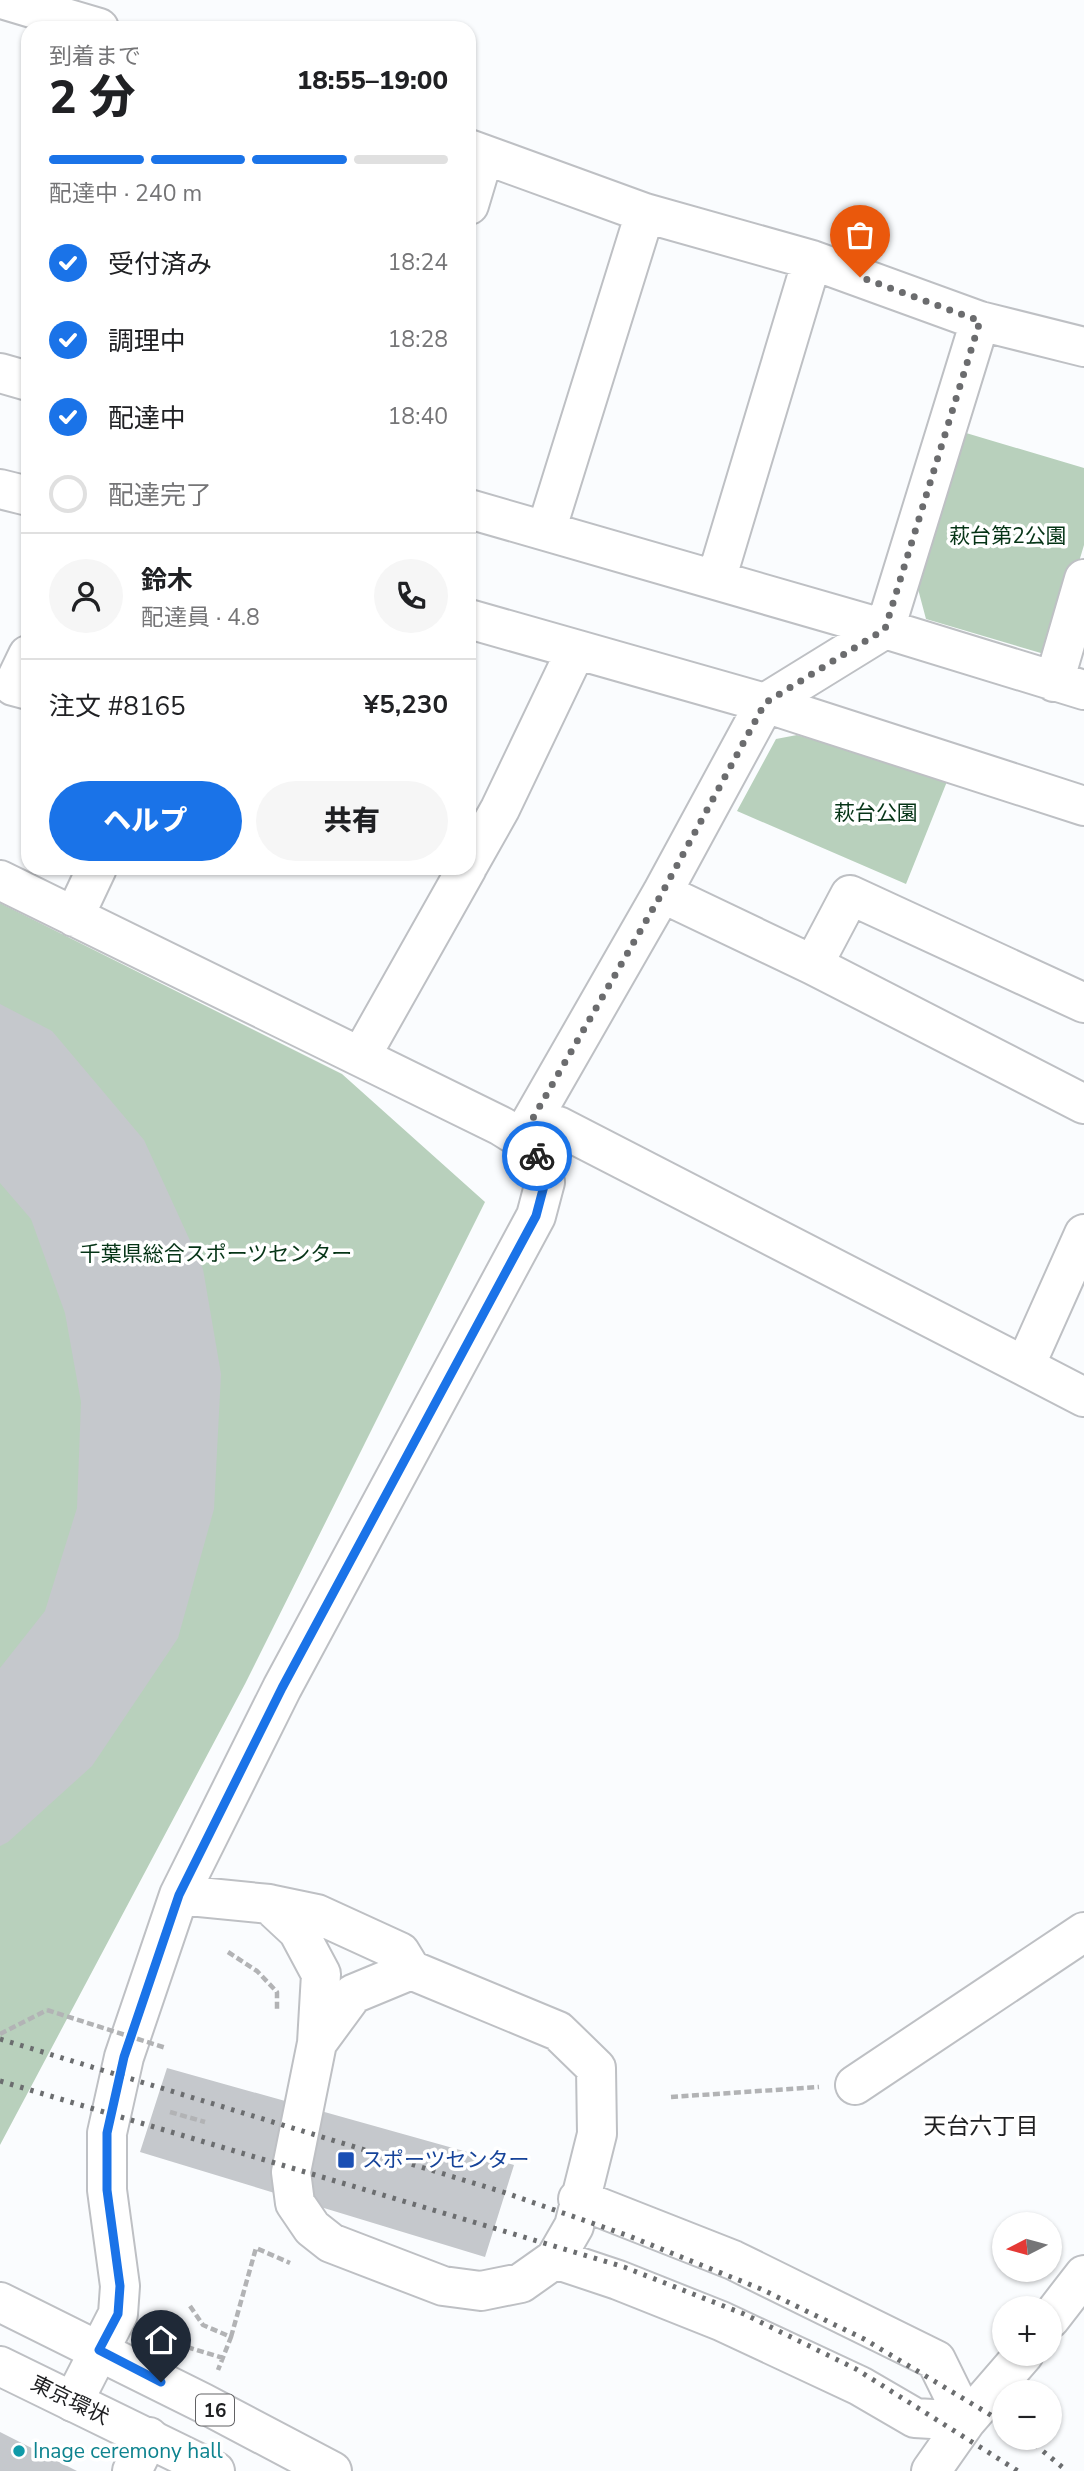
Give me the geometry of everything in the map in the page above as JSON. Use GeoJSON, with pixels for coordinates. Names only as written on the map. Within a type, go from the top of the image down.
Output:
{"type":"FeatureCollection","features":[{"type":"Feature","properties":{"kind":"main road"},"geometry":{"type":"LineString","coordinates":[[5,0],[76,21]]}},
{"type":"Feature","properties":{"kind":"main road"},"geometry":{"type":"LineString","coordinates":[[477,152],[645,213],[812,260],[980,321],[1084,347]]}},
{"type":"Feature","properties":{"kind":"main road"},"geometry":{"type":"LineString","coordinates":[[546,531],[645,213]]}},
{"type":"Feature","properties":{"kind":"main road"},"geometry":{"type":"LineString","coordinates":[[716,580],[812,260]]}},
{"type":"Feature","properties":{"kind":"main road"},"geometry":{"type":"LineString","coordinates":[[521,1139],[662,893],[765,703],[885,629],[980,321]]}},
{"type":"Feature","properties":{"kind":"main road"},"geometry":{"type":"LineString","coordinates":[[0,373],[21,379]]}},
{"type":"Feature","properties":{"kind":"main road"},"geometry":{"type":"LineString","coordinates":[[0,489],[21,494]]}},
{"type":"Feature","properties":{"kind":"main road"},"geometry":{"type":"LineString","coordinates":[[476,511],[885,629],[1069,686],[1084,579]]}},
{"type":"Feature","properties":{"kind":"main road"},"geometry":{"type":"LineString","coordinates":[[476,621],[765,703],[1084,806]]}},
{"type":"Feature","properties":{"kind":"main road"},"geometry":{"type":"LineString","coordinates":[[476,836],[484,805],[576,650]]}},
{"type":"Feature","properties":{"kind":"main road"},"geometry":{"type":"LineString","coordinates":[[21,669],[13,686],[21,688]]}},
{"type":"Feature","properties":{"kind":"main road"},"geometry":{"type":"LineString","coordinates":[[74,917],[94,875]]}},
{"type":"Feature","properties":{"kind":"main road"},"geometry":{"type":"LineString","coordinates":[[361,1056],[463,875]]}},
{"type":"Feature","properties":{"kind":"main road"},"geometry":{"type":"LineString","coordinates":[[0,880],[501,1126],[535,1147],[545,1182],[536,1216],[282,1688],[179,1895],[124,2057],[107,2133],[107,2190],[120,2286],[118,2314],[73,2402]]}},
{"type":"Feature","properties":{"kind":"main road"},"geometry":{"type":"LineString","coordinates":[[662,893],[813,965],[1084,1104]]}},
{"type":"Feature","properties":{"kind":"main road"},"geometry":{"type":"LineString","coordinates":[[813,965],[850,895],[1084,1003]]}},
{"type":"Feature","properties":{"kind":"main road"},"geometry":{"type":"LineString","coordinates":[[521,1139],[558,1126],[1084,1397]]}},
{"type":"Feature","properties":{"kind":"main road"},"geometry":{"type":"LineString","coordinates":[[1026,1366],[1084,1234]]}},
{"type":"Feature","properties":{"kind":"main road"},"geometry":{"type":"LineString","coordinates":[[179,1895],[269,1904],[317,1914],[400,1952],[411,1970],[558,2031],[596,2068],[597,2133],[578,2199],[574,2226],[555,2259],[521,2283],[481,2291],[443,2286],[331,2243],[312,2228],[295,2203],[291,2172],[317,2043],[321,1974],[298,1931],[269,1904]]}},
{"type":"Feature","properties":{"kind":"main road"},"geometry":{"type":"LineString","coordinates":[[855,2085],[1084,1932]]}},
{"type":"Feature","properties":{"kind":"main road"},"geometry":{"type":"LineString","coordinates":[[317,2043],[353,1994],[411,1970]]}},
{"type":"Feature","properties":{"kind":"main road"},"geometry":{"type":"LineString","coordinates":[[578,2199],[733,2260],[936,2360],[966,2421]]}},
{"type":"Feature","properties":{"kind":"main road"},"geometry":{"type":"LineString","coordinates":[[555,2259],[618,2280],[720,2321],[860,2386],[915,2418],[966,2421]]}},
{"type":"Feature","properties":{"kind":"main road"},"geometry":{"type":"LineString","coordinates":[[1062,2303],[1084,2275]]}},
{"type":"Feature","properties":{"kind":"main road","name":"16"},"geometry":{"type":"LineString","coordinates":[[0,2302],[99,2350],[332,2471]]}},
{"type":"Feature","properties":{"kind":"main road","name":"東京環状"},"geometry":{"type":"LineString","coordinates":[[0,2366],[215,2471]]}},
{"type":"Feature","properties":{"kind":"main road"},"geometry":{"type":"LineString","coordinates":[[932,2471],[966,2421],[1014,2366]]}},
{"type":"Feature","properties":{"kind":"main road"},"geometry":{"type":"LineString","coordinates":[[132,2471],[149,2437]]}},
{"type":"Feature","properties":{"kind":"path"},"geometry":{"type":"LineString","coordinates":[[228,1952],[257,1971],[277,1992],[277,2015]]}},
{"type":"Feature","properties":{"kind":"path"},"geometry":{"type":"LineString","coordinates":[[0,2034],[47,2010],[166,2048]]}},
{"type":"Feature","properties":{"kind":"path"},"geometry":{"type":"LineString","coordinates":[[671,2097],[855,2085]]}},
{"type":"Feature","properties":{"kind":"path"},"geometry":{"type":"LineString","coordinates":[[170,2112],[205,2122]]}},
{"type":"Feature","properties":{"kind":"path"},"geometry":{"type":"LineString","coordinates":[[190,2306],[203,2325],[231,2337],[217,2373]]}},
{"type":"Feature","properties":{"kind":"path"},"geometry":{"type":"LineString","coordinates":[[187,2347],[223,2358]]}},
{"type":"Feature","properties":{"kind":"green space","name":"萩台第2公園"},"geometry":{"type":"Polygon","coordinates":[[[956,430],[1084,468],[1084,545],[1051,656],[926,619],[918,589],[956,430]]]}},
{"type":"Feature","properties":{"kind":"green space","name":"萩台公園"},"geometry":{"type":"Polygon","coordinates":[[[797,735],[948,779],[906,884],[737,811],[776,739],[797,735]]]}},
{"type":"Feature","properties":{"kind":"green space","name":"千葉県総合スポーツセンター"},"geometry":{"type":"Polygon","coordinates":[[[0,903],[342,1074],[485,1202],[245,1684],[0,2145],[0,903]]]}},
{"type":"Feature","properties":{"kind":"building"},"geometry":{"type":"Polygon","coordinates":[[[0,1004],[52,1031],[144,1140],[203,1269],[221,1374],[214,1509],[178,1638],[92,1766],[8,1842],[0,1846],[0,1668],[45,1611],[77,1508],[81,1402],[65,1313],[31,1219],[0,1183],[0,1004]]]}},
{"type":"Feature","properties":{"kind":"building"},"geometry":{"type":"Polygon","coordinates":[[[167,2068],[514,2165],[485,2257],[140,2152],[167,2068]]]}},
{"type":"Feature","properties":{"kind":"building","name":"Inage ceremony hall"},"geometry":{"type":"Polygon","coordinates":[[[0,2432],[77,2471],[0,2471],[0,2432]]]}},
{"type":"Feature","properties":{"kind":"railway"},"geometry":{"type":"LineString","coordinates":[[0,2039],[503,2192],[629,2236],[761,2289],[864,2339],[992,2416]]}},
{"type":"Feature","properties":{"kind":"railway"},"geometry":{"type":"LineString","coordinates":[[0,2081],[624,2267],[744,2314],[856,2369],[1018,2471]]}},
{"type":"Feature","properties":{"kind":"railway"},"geometry":{"type":"LineString","coordinates":[[1042,2450],[1067,2471]]}},
{"type":"Feature","properties":{"kind":"way so far"},"geometry":{"type":"LineString","coordinates":[[537,1156],[535,1147],[521,1139],[662,893],[765,703],[885,629],[980,321],[860,277]]}},
{"type":"Feature","properties":{"kind":"place","name":"スポーツセンター"},"geometry":{"type":"Point","coordinates":[346,2160]}},
{"type":"Feature","properties":{"kind":"place","name":"Inage ceremony hall"},"geometry":{"type":"Point","coordinates":[19,2451]}},
{"type":"Feature","properties":{"kind":"district","name":"天台六丁目"},"geometry":{"type":"Point","coordinates":[981,2126]}},
{"type":"Feature","properties":{"kind":"route"},"geometry":{"type":"LineString","coordinates":[[161,2382],[99,2350],[118,2314],[120,2286],[107,2190],[107,2133],[124,2057],[179,1895],[282,1688],[536,1216],[545,1182],[537,1156]]}}]}
